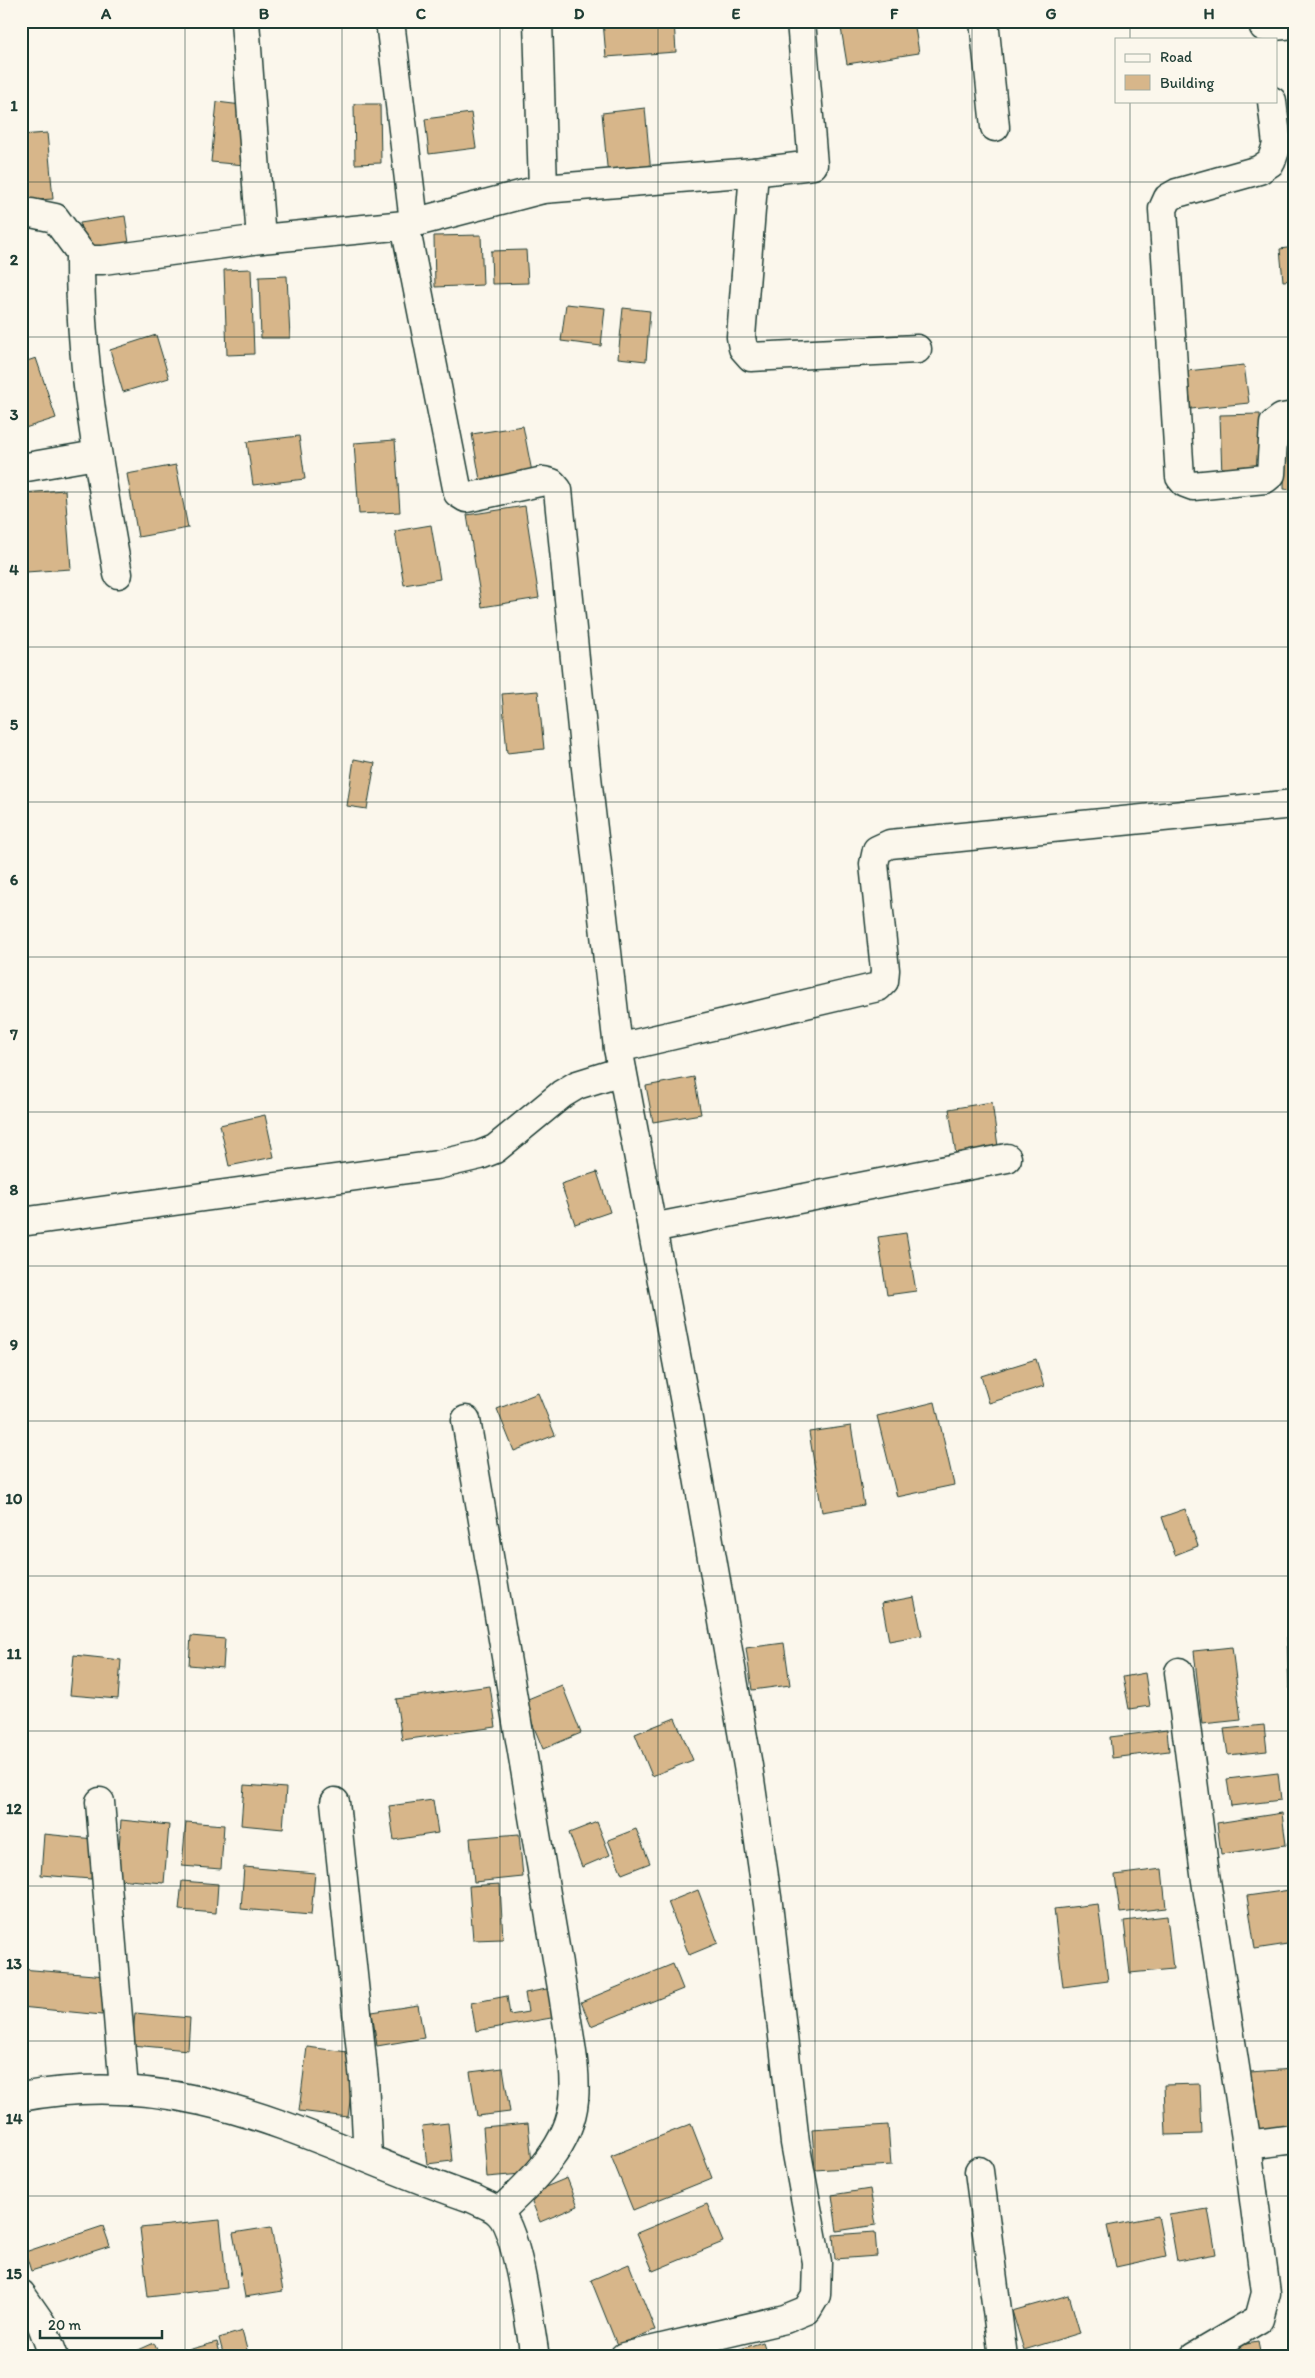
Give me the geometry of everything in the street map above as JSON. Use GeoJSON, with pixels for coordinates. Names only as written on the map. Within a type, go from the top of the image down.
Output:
{"type":"FeatureCollection","features":[{"type":"Feature","properties":{"kind":"street"},"geometry":{"type":"LineString","coordinates":[[245,21],[261,239]]}},
{"type":"Feature","properties":{"kind":"street"},"geometry":{"type":"LineString","coordinates":[[390,21],[409,224],[458,493],[466,498],[544,482],[552,483],[558,490],[586,768],[620,1060],[686,1408],[748,1766],[768,1904],[795,2143],[817,2262],[816,2296],[807,2310],[785,2318],[624,2357]]}},
{"type":"Feature","properties":{"kind":"street"},"geometry":{"type":"LineString","coordinates":[[538,21],[543,189]]}},
{"type":"Feature","properties":{"kind":"street"},"geometry":{"type":"LineString","coordinates":[[21,213],[55,218],[80,252],[89,260],[104,260],[261,239],[409,224],[543,189],[754,172],[812,165],[801,21]]}},
{"type":"Feature","properties":{"kind":"street"},"geometry":{"type":"LineString","coordinates":[[984,21],[994,127]]}},
{"type":"Feature","properties":{"kind":"street"},"geometry":{"type":"LineString","coordinates":[[1264,29],[1294,24]]}},
{"type":"Feature","properties":{"kind":"street"},"geometry":{"type":"LineString","coordinates":[[1272,102],[1277,145],[1272,162],[1259,170],[1177,193],[1168,198],[1163,209],[1180,476],[1185,483],[1193,486],[1266,479],[1271,474],[1274,424],[1282,418],[1294,416]]}},
{"type":"Feature","properties":{"kind":"street"},"geometry":{"type":"LineString","coordinates":[[754,172],[741,337],[743,348],[751,357],[916,349]]}},
{"type":"Feature","properties":{"kind":"street"},"geometry":{"type":"LineString","coordinates":[[80,252],[80,280],[88,387],[96,455],[118,574]]}},
{"type":"Feature","properties":{"kind":"street"},"geometry":{"type":"LineString","coordinates":[[21,468],[96,455]]}},
{"type":"Feature","properties":{"kind":"street"},"geometry":{"type":"LineString","coordinates":[[21,1222],[437,1165],[480,1155],[495,1149],[562,1094],[620,1060],[878,988],[884,981],[885,970],[874,864],[877,850],[890,844],[1294,804]]}},
{"type":"Feature","properties":{"kind":"street"},"geometry":{"type":"LineString","coordinates":[[652,1228],[1008,1158]]}},
{"type":"Feature","properties":{"kind":"street"},"geometry":{"type":"LineString","coordinates":[[466,1420],[564,2000],[574,2080],[574,2101],[566,2132],[531,2182],[499,2212]]}},
{"type":"Feature","properties":{"kind":"street"},"geometry":{"type":"LineString","coordinates":[[1179,1672],[1205,1874],[1247,2145],[1266,2293],[1258,2319],[1194,2357]]}},
{"type":"Feature","properties":{"kind":"street"},"geometry":{"type":"LineString","coordinates":[[100,1802],[124,2089]]}},
{"type":"Feature","properties":{"kind":"street"},"geometry":{"type":"LineString","coordinates":[[335,1802],[364,2080],[368,2157]]}},
{"type":"Feature","properties":{"kind":"street"},"geometry":{"type":"LineString","coordinates":[[21,2097],[74,2089],[124,2089],[186,2096],[223,2104],[261,2116],[474,2199],[499,2212],[512,2237],[535,2357]]}},
{"type":"Feature","properties":{"kind":"street"},"geometry":{"type":"LineString","coordinates":[[1247,2145],[1294,2139]]}},
{"type":"Feature","properties":{"kind":"street"},"geometry":{"type":"LineString","coordinates":[[979,2171],[1003,2357]]}},
{"type":"Feature","properties":{"kind":"street"},"geometry":{"type":"LineString","coordinates":[[21,2294],[41,2323],[54,2357]]}},
{"type":"Feature","properties":{"kind":"building"},"geometry":{"type":"Polygon","coordinates":[[[603,21],[674,21],[676,52],[606,57],[603,21]]]}},
{"type":"Feature","properties":{"kind":"building"},"geometry":{"type":"Polygon","coordinates":[[[914,21],[919,53],[847,64],[840,22],[914,21]]]}},
{"type":"Feature","properties":{"kind":"building"},"geometry":{"type":"Polygon","coordinates":[[[217,102],[250,106],[245,165],[211,162],[217,102]]]}},
{"type":"Feature","properties":{"kind":"building"},"geometry":{"type":"Polygon","coordinates":[[[354,104],[380,104],[381,163],[355,164],[354,104]]]}},
{"type":"Feature","properties":{"kind":"building"},"geometry":{"type":"Polygon","coordinates":[[[645,108],[651,173],[608,177],[602,113],[645,108]]]}},
{"type":"Feature","properties":{"kind":"building"},"geometry":{"type":"Polygon","coordinates":[[[471,113],[476,148],[429,154],[425,119],[471,113]]]}},
{"type":"Feature","properties":{"kind":"building"},"geometry":{"type":"Polygon","coordinates":[[[47,133],[53,199],[21,201],[21,135],[47,133]]]}},
{"type":"Feature","properties":{"kind":"building"},"geometry":{"type":"Polygon","coordinates":[[[125,216],[129,243],[84,250],[80,223],[125,216]]]}},
{"type":"Feature","properties":{"kind":"building"},"geometry":{"type":"Polygon","coordinates":[[[481,235],[483,285],[435,287],[434,236],[481,235]]]}},
{"type":"Feature","properties":{"kind":"building"},"geometry":{"type":"Polygon","coordinates":[[[1294,247],[1294,280],[1283,281],[1280,249],[1294,247]]]}},
{"type":"Feature","properties":{"kind":"building"},"geometry":{"type":"Polygon","coordinates":[[[526,250],[528,283],[492,284],[491,251],[526,250]]]}},
{"type":"Feature","properties":{"kind":"building"},"geometry":{"type":"Polygon","coordinates":[[[251,269],[254,354],[227,355],[224,270],[251,269]]]}},
{"type":"Feature","properties":{"kind":"building"},"geometry":{"type":"Polygon","coordinates":[[[287,276],[290,338],[261,338],[259,277],[287,276]]]}},
{"type":"Feature","properties":{"kind":"building"},"geometry":{"type":"Polygon","coordinates":[[[566,304],[605,308],[601,346],[561,341],[566,304]]]}},
{"type":"Feature","properties":{"kind":"building"},"geometry":{"type":"Polygon","coordinates":[[[623,308],[650,311],[646,361],[618,358],[623,308]]]}},
{"type":"Feature","properties":{"kind":"building"},"geometry":{"type":"Polygon","coordinates":[[[156,335],[169,378],[123,392],[110,350],[156,335]]]}},
{"type":"Feature","properties":{"kind":"building"},"geometry":{"type":"Polygon","coordinates":[[[36,358],[56,418],[25,428],[21,418],[21,363],[36,358]]]}},
{"type":"Feature","properties":{"kind":"building"},"geometry":{"type":"Polygon","coordinates":[[[1244,365],[1249,403],[1191,409],[1187,371],[1244,365]]]}},
{"type":"Feature","properties":{"kind":"building"},"geometry":{"type":"Polygon","coordinates":[[[1260,414],[1262,475],[1222,477],[1220,415],[1260,414]]]}},
{"type":"Feature","properties":{"kind":"building"},"geometry":{"type":"Polygon","coordinates":[[[523,426],[532,472],[480,480],[472,434],[523,426]]]}},
{"type":"Feature","properties":{"kind":"building"},"geometry":{"type":"Polygon","coordinates":[[[1285,434],[1294,434],[1294,490],[1284,489],[1285,434]]]}},
{"type":"Feature","properties":{"kind":"building"},"geometry":{"type":"Polygon","coordinates":[[[299,436],[305,479],[253,485],[247,442],[299,436]]]}},
{"type":"Feature","properties":{"kind":"building"},"geometry":{"type":"Polygon","coordinates":[[[395,440],[400,512],[359,514],[354,443],[395,440]]]}},
{"type":"Feature","properties":{"kind":"building"},"geometry":{"type":"Polygon","coordinates":[[[176,465],[188,528],[138,537],[127,474],[176,465]]]}},
{"type":"Feature","properties":{"kind":"building"},"geometry":{"type":"Polygon","coordinates":[[[65,490],[71,569],[26,572],[21,493],[65,490]]]}},
{"type":"Feature","properties":{"kind":"building"},"geometry":{"type":"Polygon","coordinates":[[[525,506],[539,598],[482,607],[467,515],[525,506]]]}},
{"type":"Feature","properties":{"kind":"building"},"geometry":{"type":"Polygon","coordinates":[[[431,525],[440,579],[404,585],[395,531],[431,525]]]}},
{"type":"Feature","properties":{"kind":"building"},"geometry":{"type":"Polygon","coordinates":[[[538,691],[544,749],[507,753],[502,694],[538,691]]]}},
{"type":"Feature","properties":{"kind":"building"},"geometry":{"type":"Polygon","coordinates":[[[354,759],[375,763],[367,809],[347,806],[354,759]]]}},
{"type":"Feature","properties":{"kind":"building"},"geometry":{"type":"Polygon","coordinates":[[[694,1077],[701,1114],[653,1122],[646,1086],[694,1077]]]}},
{"type":"Feature","properties":{"kind":"building"},"geometry":{"type":"Polygon","coordinates":[[[992,1102],[999,1154],[957,1161],[949,1109],[992,1102]]]}},
{"type":"Feature","properties":{"kind":"building"},"geometry":{"type":"Polygon","coordinates":[[[265,1115],[274,1157],[229,1166],[220,1125],[265,1115]]]}},
{"type":"Feature","properties":{"kind":"building"},"geometry":{"type":"Polygon","coordinates":[[[597,1172],[610,1212],[575,1224],[561,1184],[597,1172]]]}},
{"type":"Feature","properties":{"kind":"building"},"geometry":{"type":"Polygon","coordinates":[[[906,1233],[916,1291],[887,1295],[878,1237],[906,1233]]]}},
{"type":"Feature","properties":{"kind":"building"},"geometry":{"type":"Polygon","coordinates":[[[1036,1359],[1044,1386],[989,1403],[981,1376],[1036,1359]]]}},
{"type":"Feature","properties":{"kind":"building"},"geometry":{"type":"Polygon","coordinates":[[[538,1393],[555,1435],[514,1451],[497,1409],[538,1393]]]}},
{"type":"Feature","properties":{"kind":"building"},"geometry":{"type":"Polygon","coordinates":[[[935,1402],[954,1485],[897,1497],[877,1416],[935,1402]]]}},
{"type":"Feature","properties":{"kind":"building"},"geometry":{"type":"Polygon","coordinates":[[[851,1426],[864,1505],[822,1512],[809,1432],[851,1426]]]}},
{"type":"Feature","properties":{"kind":"building"},"geometry":{"type":"Polygon","coordinates":[[[1185,1509],[1198,1546],[1175,1555],[1162,1517],[1185,1509]]]}},
{"type":"Feature","properties":{"kind":"building"},"geometry":{"type":"Polygon","coordinates":[[[914,1597],[922,1635],[889,1641],[882,1603],[914,1597]]]}},
{"type":"Feature","properties":{"kind":"building"},"geometry":{"type":"Polygon","coordinates":[[[191,1636],[225,1639],[223,1668],[189,1665],[191,1636]]]}},
{"type":"Feature","properties":{"kind":"building"},"geometry":{"type":"Polygon","coordinates":[[[1287,1637],[1294,1637],[1294,1688],[1289,1688],[1287,1637]]]}},
{"type":"Feature","properties":{"kind":"building"},"geometry":{"type":"Polygon","coordinates":[[[784,1643],[790,1685],[752,1690],[746,1648],[784,1643]]]}},
{"type":"Feature","properties":{"kind":"building"},"geometry":{"type":"Polygon","coordinates":[[[1232,1647],[1241,1720],[1202,1724],[1194,1651],[1232,1647]]]}},
{"type":"Feature","properties":{"kind":"building"},"geometry":{"type":"Polygon","coordinates":[[[74,1655],[121,1660],[118,1699],[70,1695],[74,1655]]]}},
{"type":"Feature","properties":{"kind":"building"},"geometry":{"type":"Polygon","coordinates":[[[1145,1673],[1150,1706],[1129,1709],[1123,1677],[1145,1673]]]}},
{"type":"Feature","properties":{"kind":"building"},"geometry":{"type":"Polygon","coordinates":[[[562,1685],[581,1733],[543,1749],[523,1701],[562,1685]]]}},
{"type":"Feature","properties":{"kind":"building"},"geometry":{"type":"Polygon","coordinates":[[[490,1686],[496,1727],[402,1740],[396,1699],[490,1686]]]}},
{"type":"Feature","properties":{"kind":"building"},"geometry":{"type":"Polygon","coordinates":[[[675,1718],[693,1760],[652,1776],[635,1734],[675,1718]]]}},
{"type":"Feature","properties":{"kind":"building"},"geometry":{"type":"Polygon","coordinates":[[[1264,1725],[1267,1751],[1228,1755],[1224,1729],[1264,1725]]]}},
{"type":"Feature","properties":{"kind":"building"},"geometry":{"type":"Polygon","coordinates":[[[1167,1730],[1169,1751],[1112,1758],[1110,1737],[1167,1730]]]}},
{"type":"Feature","properties":{"kind":"building"},"geometry":{"type":"Polygon","coordinates":[[[1278,1773],[1281,1800],[1231,1806],[1227,1779],[1278,1773]]]}},
{"type":"Feature","properties":{"kind":"building"},"geometry":{"type":"Polygon","coordinates":[[[244,1785],[286,1788],[283,1829],[241,1825],[244,1785]]]}},
{"type":"Feature","properties":{"kind":"building"},"geometry":{"type":"Polygon","coordinates":[[[433,1800],[438,1833],[394,1840],[389,1806],[433,1800]]]}},
{"type":"Feature","properties":{"kind":"building"},"geometry":{"type":"Polygon","coordinates":[[[1282,1813],[1286,1845],[1221,1854],[1217,1823],[1282,1813]]]}},
{"type":"Feature","properties":{"kind":"building"},"geometry":{"type":"Polygon","coordinates":[[[121,1820],[169,1825],[164,1883],[117,1879],[121,1820]]]}},
{"type":"Feature","properties":{"kind":"building"},"geometry":{"type":"Polygon","coordinates":[[[186,1822],[224,1825],[221,1869],[182,1866],[186,1822]]]}},
{"type":"Feature","properties":{"kind":"building"},"geometry":{"type":"Polygon","coordinates":[[[597,1822],[610,1855],[582,1867],[569,1833],[597,1822]]]}},
{"type":"Feature","properties":{"kind":"building"},"geometry":{"type":"Polygon","coordinates":[[[636,1829],[650,1863],[622,1874],[608,1840],[636,1829]]]}},
{"type":"Feature","properties":{"kind":"building"},"geometry":{"type":"Polygon","coordinates":[[[44,1834],[94,1839],[91,1879],[41,1875],[44,1834]]]}},
{"type":"Feature","properties":{"kind":"building"},"geometry":{"type":"Polygon","coordinates":[[[519,1834],[523,1877],[474,1882],[470,1838],[519,1834]]]}},
{"type":"Feature","properties":{"kind":"building"},"geometry":{"type":"Polygon","coordinates":[[[244,1867],[315,1873],[311,1915],[241,1909],[244,1867]]]}},
{"type":"Feature","properties":{"kind":"building"},"geometry":{"type":"Polygon","coordinates":[[[1162,1869],[1166,1908],[1120,1913],[1115,1875],[1162,1869]]]}},
{"type":"Feature","properties":{"kind":"building"},"geometry":{"type":"Polygon","coordinates":[[[182,1881],[218,1884],[216,1913],[179,1910],[182,1881]]]}},
{"type":"Feature","properties":{"kind":"building"},"geometry":{"type":"Polygon","coordinates":[[[500,1884],[503,1939],[473,1940],[469,1886],[500,1884]]]}},
{"type":"Feature","properties":{"kind":"building"},"geometry":{"type":"Polygon","coordinates":[[[698,1890],[718,1943],[689,1955],[668,1902],[698,1890]]]}},
{"type":"Feature","properties":{"kind":"building"},"geometry":{"type":"Polygon","coordinates":[[[1290,1890],[1294,1917],[1294,1943],[1255,1949],[1247,1896],[1290,1890]]]}},
{"type":"Feature","properties":{"kind":"building"},"geometry":{"type":"Polygon","coordinates":[[[1098,1904],[1108,1981],[1063,1987],[1054,1909],[1098,1904]]]}},
{"type":"Feature","properties":{"kind":"building"},"geometry":{"type":"Polygon","coordinates":[[[1167,1916],[1173,1969],[1130,1973],[1124,1921],[1167,1916]]]}},
{"type":"Feature","properties":{"kind":"building"},"geometry":{"type":"Polygon","coordinates":[[[673,1964],[683,1989],[591,2026],[581,2002],[673,1964]]]}},
{"type":"Feature","properties":{"kind":"building"},"geometry":{"type":"Polygon","coordinates":[[[21,1969],[106,1976],[102,2015],[21,2007],[21,1969]]]}},
{"type":"Feature","properties":{"kind":"building"},"geometry":{"type":"Polygon","coordinates":[[[552,1988],[557,2017],[476,2031],[471,2003],[507,1996],[510,2015],[528,2012],[525,1993],[552,1988]]]}},
{"type":"Feature","properties":{"kind":"building"},"geometry":{"type":"Polygon","coordinates":[[[418,2005],[424,2038],[377,2046],[372,2012],[418,2005]]]}},
{"type":"Feature","properties":{"kind":"building"},"geometry":{"type":"Polygon","coordinates":[[[135,2013],[190,2018],[188,2050],[132,2045],[135,2013]]]}},
{"type":"Feature","properties":{"kind":"building"},"geometry":{"type":"Polygon","coordinates":[[[307,2047],[356,2053],[348,2117],[299,2111],[307,2047]]]}},
{"type":"Feature","properties":{"kind":"building"},"geometry":{"type":"Polygon","coordinates":[[[503,2068],[510,2112],[477,2116],[470,2072],[503,2068]]]}},
{"type":"Feature","properties":{"kind":"building"},"geometry":{"type":"Polygon","coordinates":[[[1294,2069],[1294,2135],[1255,2138],[1250,2072],[1294,2069]]]}},
{"type":"Feature","properties":{"kind":"building"},"geometry":{"type":"Polygon","coordinates":[[[1200,2084],[1202,2134],[1166,2135],[1164,2085],[1200,2084]]]}},
{"type":"Feature","properties":{"kind":"building"},"geometry":{"type":"Polygon","coordinates":[[[448,2123],[452,2161],[427,2164],[422,2126],[448,2123]]]}},
{"type":"Feature","properties":{"kind":"building"},"geometry":{"type":"Polygon","coordinates":[[[528,2123],[533,2173],[487,2177],[483,2127],[528,2123]]]}},
{"type":"Feature","properties":{"kind":"building"},"geometry":{"type":"Polygon","coordinates":[[[691,2124],[712,2178],[633,2210],[611,2156],[691,2124]]]}},
{"type":"Feature","properties":{"kind":"building"},"geometry":{"type":"Polygon","coordinates":[[[888,2125],[891,2165],[815,2170],[812,2130],[888,2125]]]}},
{"type":"Feature","properties":{"kind":"building"},"geometry":{"type":"Polygon","coordinates":[[[567,2178],[578,2206],[540,2222],[529,2194],[567,2178]]]}},
{"type":"Feature","properties":{"kind":"building"},"geometry":{"type":"Polygon","coordinates":[[[870,2189],[876,2225],[837,2231],[832,2195],[870,2189]]]}},
{"type":"Feature","properties":{"kind":"building"},"geometry":{"type":"Polygon","coordinates":[[[707,2204],[723,2242],[653,2271],[637,2233],[707,2204]]]}},
{"type":"Feature","properties":{"kind":"building"},"geometry":{"type":"Polygon","coordinates":[[[1208,2209],[1216,2254],[1177,2261],[1169,2215],[1208,2209]]]}},
{"type":"Feature","properties":{"kind":"building"},"geometry":{"type":"Polygon","coordinates":[[[1158,2216],[1166,2256],[1116,2267],[1107,2226],[1158,2216]]]}},
{"type":"Feature","properties":{"kind":"building"},"geometry":{"type":"Polygon","coordinates":[[[220,2220],[227,2288],[148,2297],[140,2228],[220,2220]]]}},
{"type":"Feature","properties":{"kind":"building"},"geometry":{"type":"Polygon","coordinates":[[[103,2226],[110,2246],[31,2271],[25,2252],[103,2226]]]}},
{"type":"Feature","properties":{"kind":"building"},"geometry":{"type":"Polygon","coordinates":[[[271,2227],[283,2291],[245,2297],[233,2233],[271,2227]]]}},
{"type":"Feature","properties":{"kind":"building"},"geometry":{"type":"Polygon","coordinates":[[[875,2232],[877,2256],[835,2259],[833,2235],[875,2232]]]}},
{"type":"Feature","properties":{"kind":"building"},"geometry":{"type":"Polygon","coordinates":[[[629,2264],[655,2330],[617,2345],[591,2280],[629,2264]]]}},
{"type":"Feature","properties":{"kind":"building"},"geometry":{"type":"Polygon","coordinates":[[[1069,2295],[1080,2333],[1024,2350],[1012,2311],[1069,2295]]]}},
{"type":"Feature","properties":{"kind":"building"},"geometry":{"type":"Polygon","coordinates":[[[242,2331],[249,2357],[224,2357],[219,2338],[242,2331]]]}},
{"type":"Feature","properties":{"kind":"building"},"geometry":{"type":"Polygon","coordinates":[[[217,2342],[221,2357],[178,2357],[177,2353],[217,2342]]]}},
{"type":"Feature","properties":{"kind":"building"},"geometry":{"type":"Polygon","coordinates":[[[763,2342],[768,2357],[728,2357],[727,2353],[763,2342]]]}},
{"type":"Feature","properties":{"kind":"building"},"geometry":{"type":"Polygon","coordinates":[[[1258,2342],[1261,2357],[1216,2357],[1217,2349],[1258,2342]]]}},
{"type":"Feature","properties":{"kind":"building"},"geometry":{"type":"Polygon","coordinates":[[[154,2343],[160,2357],[123,2357],[154,2343]]]}}]}
